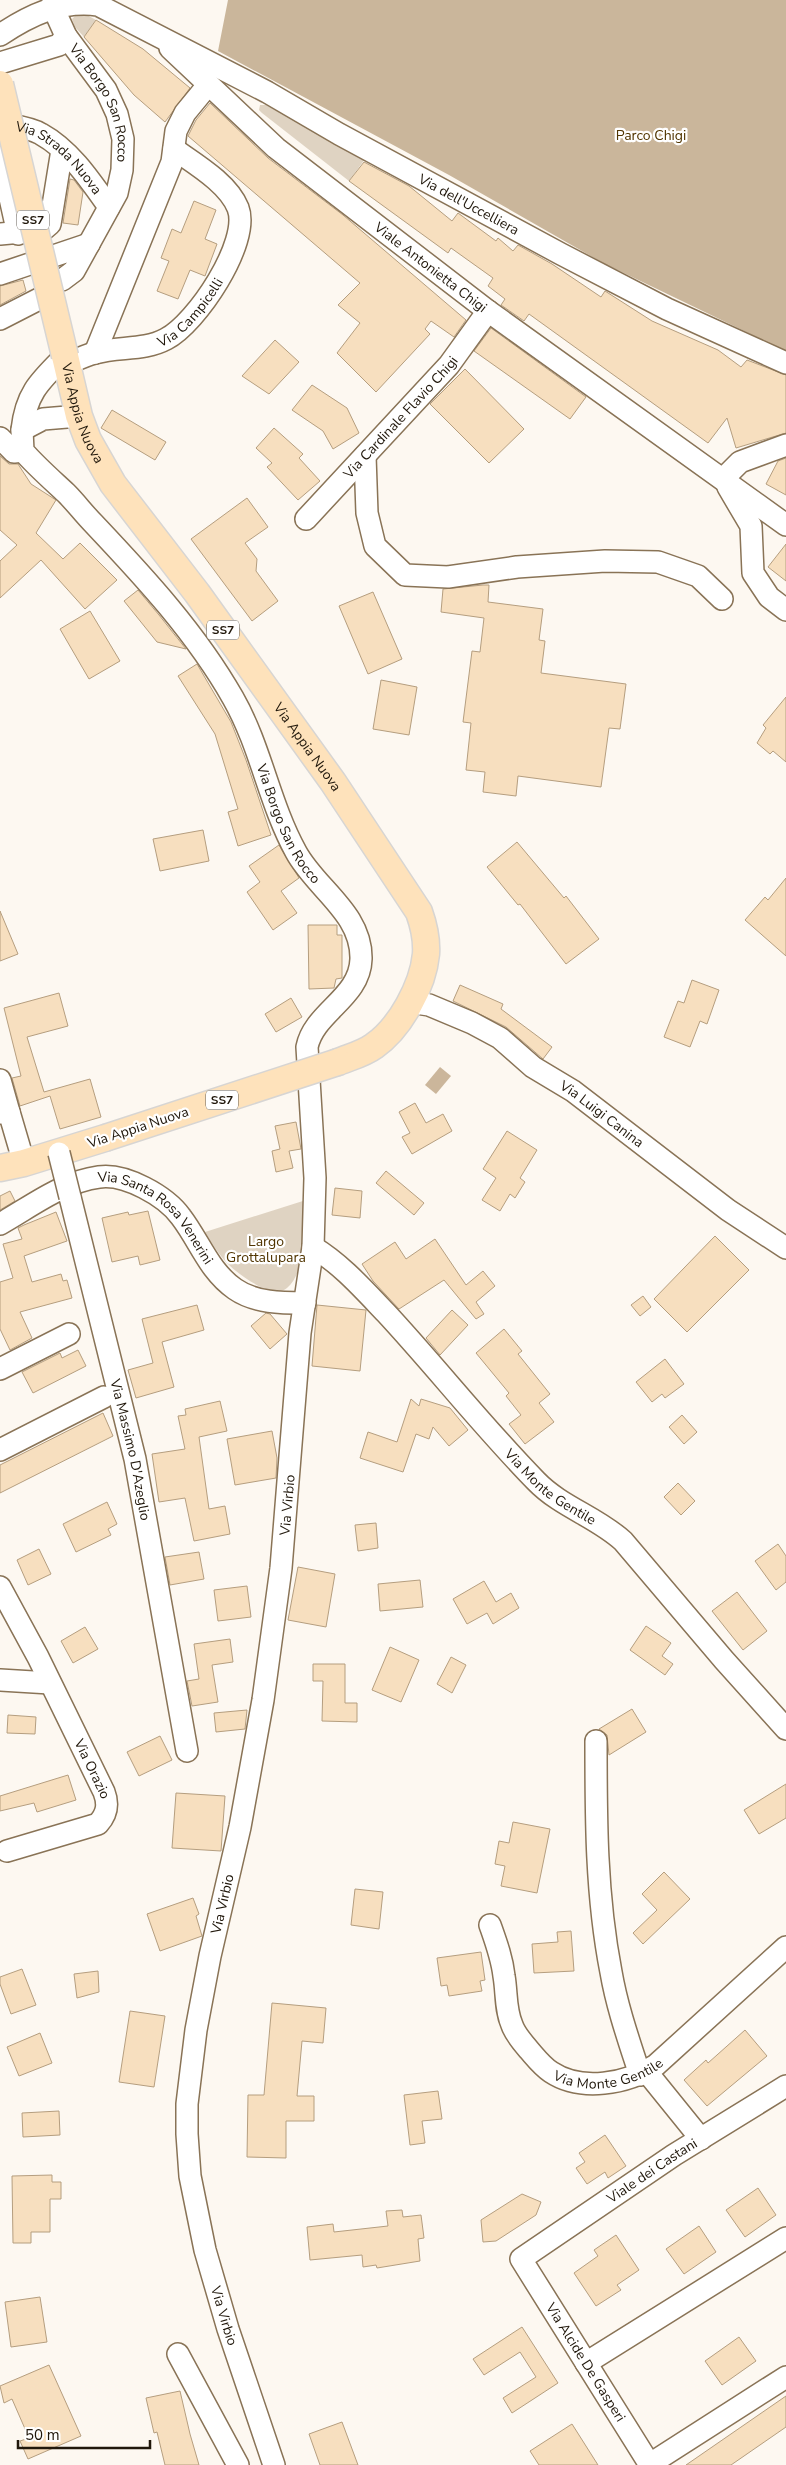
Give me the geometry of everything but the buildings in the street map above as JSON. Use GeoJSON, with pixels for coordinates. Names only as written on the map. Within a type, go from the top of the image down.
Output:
{"type":"FeatureCollection","features":[{"type":"Feature","properties":{"kind":"main road","name":"Via Appia Nuova"},"geometry":{"type":"LineString","coordinates":[[0,84],[79,416],[88,440],[113,484],[196,593],[328,774],[414,902],[424,928],[426,953],[422,974],[409,1002],[394,1026],[384,1037],[361,1054],[59,1153],[12,1166]]}},
{"type":"Feature","properties":{"kind":"street","name":"Via dell'Uccelliera"},"geometry":{"type":"LineString","coordinates":[[52,5],[74,1],[98,5],[267,92],[339,134],[667,309],[786,363]]}},
{"type":"Feature","properties":{"kind":"street"},"geometry":{"type":"LineString","coordinates":[[0,35],[52,5]]}},
{"type":"Feature","properties":{"kind":"street","name":"Via Borgo San Rocco"},"geometry":{"type":"LineString","coordinates":[[52,5],[66,36],[106,90],[117,114],[123,140],[120,181],[109,207],[74,271],[62,280]]}},
{"type":"Feature","properties":{"kind":"street","name":"Viale Antonietta Chigi"},"geometry":{"type":"LineString","coordinates":[[157,35],[276,148],[488,310],[786,525]]}},
{"type":"Feature","properties":{"kind":"street"},"geometry":{"type":"LineString","coordinates":[[0,63],[59,45],[66,36]]}},
{"type":"Feature","properties":{"kind":"street"},"geometry":{"type":"LineString","coordinates":[[95,352],[172,162],[176,131],[184,113],[208,85]]}},
{"type":"Feature","properties":{"kind":"street"},"geometry":{"type":"LineString","coordinates":[[249,123],[246,108],[250,95],[255,92],[267,92]]}},
{"type":"Feature","properties":{"kind":"street","name":"Via Strada Nuova"},"geometry":{"type":"LineString","coordinates":[[0,123],[40,133],[72,158],[109,207]]}},
{"type":"Feature","properties":{"kind":"street","name":"Via Campicelli"},"geometry":{"type":"LineString","coordinates":[[66,360],[95,352],[151,345],[166,339],[182,327],[220,280],[234,245],[240,220],[238,209],[221,186],[174,149]]}},
{"type":"Feature","properties":{"kind":"street"},"geometry":{"type":"LineString","coordinates":[[0,153],[9,234],[43,230],[50,224],[62,150]]}},
{"type":"Feature","properties":{"kind":"street"},"geometry":{"type":"LineString","coordinates":[[0,274],[89,244]]}},
{"type":"Feature","properties":{"kind":"street"},"geometry":{"type":"LineString","coordinates":[[0,319],[39,299]]}},
{"type":"Feature","properties":{"kind":"street","name":"Via Cardinale Flavio Chigi"},"geometry":{"type":"LineString","coordinates":[[306,519],[449,364],[488,310]]}},
{"type":"Feature","properties":{"kind":"street"},"geometry":{"type":"LineString","coordinates":[[23,451],[22,430],[27,400],[33,389],[66,360]]}},
{"type":"Feature","properties":{"kind":"street"},"geometry":{"type":"LineString","coordinates":[[22,430],[43,419],[79,416]]}},
{"type":"Feature","properties":{"kind":"street","name":"Via Borgo San Rocco"},"geometry":{"type":"LineString","coordinates":[[0,438],[14,452],[23,451],[42,473],[66,493],[127,557],[196,641],[246,722],[282,823],[296,852],[318,884],[338,904],[351,921],[360,946],[360,970],[345,996],[312,1033],[308,1041],[306,1058],[315,1178],[313,1247]]}},
{"type":"Feature","properties":{"kind":"street"},"geometry":{"type":"LineString","coordinates":[[786,445],[740,462],[723,479],[751,526],[753,573],[769,597],[786,610]]}},
{"type":"Feature","properties":{"kind":"street"},"geometry":{"type":"LineString","coordinates":[[365,456],[367,514],[375,546],[405,576],[448,577],[517,567],[605,561],[658,562],[698,576],[722,599]]}},
{"type":"Feature","properties":{"kind":"street","name":"Via Luigi Canina"},"geometry":{"type":"LineString","coordinates":[[409,1002],[429,1005],[472,1023],[500,1038],[533,1066],[573,1091],[728,1210],[786,1248]]}},
{"type":"Feature","properties":{"kind":"street"},"geometry":{"type":"LineString","coordinates":[[0,1080],[12,1166]]}},
{"type":"Feature","properties":{"kind":"street","name":"Via Massimo D'Azeglio"},"geometry":{"type":"LineString","coordinates":[[59,1153],[135,1459],[188,1751]]}},
{"type":"Feature","properties":{"kind":"street","name":"Via Santa Rosa Venerini"},"geometry":{"type":"LineString","coordinates":[[0,1224],[59,1189],[72,1184],[100,1176],[122,1178],[142,1186],[180,1215],[219,1276],[237,1290],[258,1300],[305,1303]]}},
{"type":"Feature","properties":{"kind":"street"},"geometry":{"type":"LineString","coordinates":[[305,1303],[313,1247]]}},
{"type":"Feature","properties":{"kind":"street","name":"Via Monte Gentile"},"geometry":{"type":"LineString","coordinates":[[313,1247],[336,1263],[355,1280],[419,1348],[499,1443],[538,1483],[567,1506],[604,1526],[623,1541],[724,1660],[786,1729]]}},
{"type":"Feature","properties":{"kind":"street","name":"Via Virbio"},"geometry":{"type":"LineString","coordinates":[[274,2465],[228,2329],[200,2232],[188,2166],[187,2112],[195,2038],[204,1982],[240,1827],[271,1650],[284,1538],[300,1333],[305,1303]]}},
{"type":"Feature","properties":{"kind":"street"},"geometry":{"type":"LineString","coordinates":[[0,1369],[69,1334]]}},
{"type":"Feature","properties":{"kind":"street"},"geometry":{"type":"LineString","coordinates":[[0,1450],[104,1397]]}},
{"type":"Feature","properties":{"kind":"street","name":"Via Orazio"},"geometry":{"type":"LineString","coordinates":[[0,1587],[104,1792],[107,1806],[106,1812],[98,1824],[7,1850]]}},
{"type":"Feature","properties":{"kind":"street"},"geometry":{"type":"LineString","coordinates":[[0,1680],[50,1683]]}},
{"type":"Feature","properties":{"kind":"street"},"geometry":{"type":"LineString","coordinates":[[596,1741],[597,1857],[603,1923],[611,1975],[643,2073],[701,2139]]}},
{"type":"Feature","properties":{"kind":"street","name":"Via Monte Gentile"},"geometry":{"type":"LineString","coordinates":[[490,1925],[502,1963],[506,2005],[511,2023],[525,2046],[541,2065],[563,2078],[588,2082],[620,2080],[643,2073],[675,2050],[786,1947]]}},
{"type":"Feature","properties":{"kind":"street","name":"Viale dei Castani"},"geometry":{"type":"LineString","coordinates":[[521,2259],[701,2139],[786,2086]]}},
{"type":"Feature","properties":{"kind":"street"},"geometry":{"type":"LineString","coordinates":[[586,2363],[786,2238]]}},
{"type":"Feature","properties":{"kind":"street","name":"Via Alcide De Gasperi"},"geometry":{"type":"LineString","coordinates":[[521,2259],[650,2464]]}},
{"type":"Feature","properties":{"kind":"street"},"geometry":{"type":"LineString","coordinates":[[178,2354],[238,2465]]}},
{"type":"Feature","properties":{"kind":"street"},"geometry":{"type":"LineString","coordinates":[[650,2464],[786,2377]]}},
{"type":"Feature","properties":{"kind":"green space","name":"Parco Chigi"},"geometry":{"type":"Polygon","coordinates":[[[228,0],[786,0],[786,351],[603,263],[449,175],[218,51],[228,0]]]}},
{"type":"Feature","properties":{"kind":"green space"},"geometry":{"type":"Polygon","coordinates":[[[77,14],[85,14],[96,20],[84,37],[75,27],[72,19],[77,14]]]}},
{"type":"Feature","properties":{"kind":"green space"},"geometry":{"type":"Polygon","coordinates":[[[260,105],[266,105],[365,159],[349,181],[262,113],[259,110],[260,105]]]}},
{"type":"Feature","properties":{"kind":"green space","name":"Largo Grottalupara"},"geometry":{"type":"Polygon","coordinates":[[[306,1200],[302,1259],[294,1280],[287,1288],[280,1291],[263,1288],[237,1272],[222,1258],[205,1232],[306,1200]]]}},
{"type":"Feature","properties":{"kind":"shaded area"},"geometry":{"type":"Polygon","coordinates":[[[440,1067],[451,1076],[436,1094],[425,1085],[440,1067]]]}}]}
